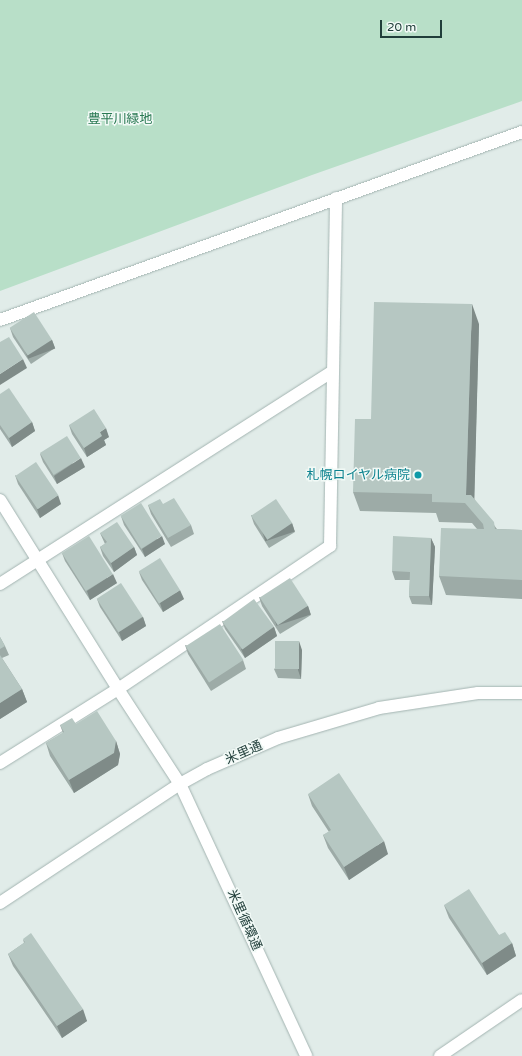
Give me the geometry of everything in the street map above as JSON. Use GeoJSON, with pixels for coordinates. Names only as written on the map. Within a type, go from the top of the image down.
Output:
{"type":"FeatureCollection","features":[{"type":"Feature","properties":{"kind":"street"},"geometry":{"type":"LineString","coordinates":[[0,320],[522,132]]}},
{"type":"Feature","properties":{"kind":"street"},"geometry":{"type":"LineString","coordinates":[[0,763],[118,689],[330,546],[336,198]]}},
{"type":"Feature","properties":{"kind":"street"},"geometry":{"type":"LineString","coordinates":[[0,584],[332,372]]}},
{"type":"Feature","properties":{"kind":"street","name":"米里循環通"},"geometry":{"type":"LineString","coordinates":[[0,500],[118,689],[180,784],[306,1056]]}},
{"type":"Feature","properties":{"kind":"street","name":"米里通"},"geometry":{"type":"LineString","coordinates":[[0,903],[180,784],[207,770],[278,738],[379,708],[478,693],[522,693]]}},
{"type":"Feature","properties":{"kind":"street"},"geometry":{"type":"LineString","coordinates":[[440,1056],[522,1000]]}},
{"type":"Feature","properties":{"kind":"green space","name":"豊平川緑地"},"geometry":{"type":"Polygon","coordinates":[[[0,0],[522,0],[522,101],[312,175],[0,291],[0,0]]]}},
{"type":"Feature","properties":{"kind":"building","name":"札幌ロイヤル病院"},"geometry":{"type":"Polygon","coordinates":[[[374,302],[472,304],[466,495],[471,495],[494,522],[495,529],[522,530],[522,580],[439,576],[441,528],[484,529],[483,524],[465,503],[432,502],[432,494],[353,492],[355,419],[371,419],[374,302]]]}},
{"type":"Feature","properties":{"kind":"building"},"geometry":{"type":"Polygon","coordinates":[[[34,312],[52,340],[28,355],[10,328],[34,312]]]}},
{"type":"Feature","properties":{"kind":"building"},"geometry":{"type":"Polygon","coordinates":[[[9,337],[23,359],[0,374],[0,342],[9,337]]]}},
{"type":"Feature","properties":{"kind":"building"},"geometry":{"type":"Polygon","coordinates":[[[9,388],[32,422],[9,438],[0,425],[0,394],[9,388]]]}},
{"type":"Feature","properties":{"kind":"building"},"geometry":{"type":"Polygon","coordinates":[[[94,409],[106,428],[100,432],[102,436],[84,448],[69,425],[94,409]]]}},
{"type":"Feature","properties":{"kind":"building"},"geometry":{"type":"Polygon","coordinates":[[[67,436],[81,458],[54,475],[40,453],[67,436]]]}},
{"type":"Feature","properties":{"kind":"building"},"geometry":{"type":"Polygon","coordinates":[[[36,462],[58,495],[38,509],[15,476],[36,462]]]}},
{"type":"Feature","properties":{"kind":"building"},"geometry":{"type":"Polygon","coordinates":[[[174,498],[191,525],[168,538],[148,505],[160,499],[163,504],[174,498]]]}},
{"type":"Feature","properties":{"kind":"building"},"geometry":{"type":"Polygon","coordinates":[[[276,499],[292,523],[267,540],[251,516],[276,499]]]}},
{"type":"Feature","properties":{"kind":"building"},"geometry":{"type":"Polygon","coordinates":[[[141,503],[162,536],[141,549],[121,516],[141,503]]]}},
{"type":"Feature","properties":{"kind":"building"},"geometry":{"type":"Polygon","coordinates":[[[117,522],[134,547],[111,563],[100,547],[107,542],[100,533],[117,522]]]}},
{"type":"Feature","properties":{"kind":"building"},"geometry":{"type":"Polygon","coordinates":[[[89,536],[113,574],[86,591],[62,553],[89,536]]]}},
{"type":"Feature","properties":{"kind":"building"},"geometry":{"type":"Polygon","coordinates":[[[393,536],[431,538],[429,596],[409,596],[410,572],[392,571],[393,536]]]}},
{"type":"Feature","properties":{"kind":"building"},"geometry":{"type":"Polygon","coordinates":[[[160,558],[180,590],[159,603],[139,571],[160,558]]]}},
{"type":"Feature","properties":{"kind":"building"},"geometry":{"type":"Polygon","coordinates":[[[290,578],[308,606],[278,625],[260,598],[290,578]]]}},
{"type":"Feature","properties":{"kind":"building"},"geometry":{"type":"Polygon","coordinates":[[[121,583],[143,617],[118,632],[97,599],[121,583]]]}},
{"type":"Feature","properties":{"kind":"building"},"geometry":{"type":"Polygon","coordinates":[[[254,599],[274,627],[242,649],[222,622],[254,599]]]}},
{"type":"Feature","properties":{"kind":"building"},"geometry":{"type":"Polygon","coordinates":[[[220,624],[243,660],[209,682],[186,646],[220,624]]]}},
{"type":"Feature","properties":{"kind":"building"},"geometry":{"type":"Polygon","coordinates":[[[0,637],[5,646],[0,649],[0,637]]]}},
{"type":"Feature","properties":{"kind":"building"},"geometry":{"type":"Polygon","coordinates":[[[275,641],[299,641],[299,669],[275,669],[275,641]]]}},
{"type":"Feature","properties":{"kind":"building"},"geometry":{"type":"Polygon","coordinates":[[[0,655],[22,689],[0,703],[0,655]]]}},
{"type":"Feature","properties":{"kind":"building"},"geometry":{"type":"Polygon","coordinates":[[[97,711],[116,741],[114,753],[69,780],[46,743],[64,732],[60,725],[72,718],[76,724],[97,711]]]}},
{"type":"Feature","properties":{"kind":"building"},"geometry":{"type":"Polygon","coordinates":[[[339,773],[384,841],[344,867],[323,835],[331,830],[308,794],[339,773]]]}},
{"type":"Feature","properties":{"kind":"building"},"geometry":{"type":"Polygon","coordinates":[[[469,889],[499,935],[505,932],[512,943],[482,963],[444,905],[469,889]]]}},
{"type":"Feature","properties":{"kind":"building"},"geometry":{"type":"Polygon","coordinates":[[[31,933],[83,1009],[57,1026],[8,954],[25,942],[23,939],[31,933]]]}},
{"type":"Feature","properties":{"kind":"place","name":"札幌ロイヤル病院"},"geometry":{"type":"Point","coordinates":[418,475]}}]}
